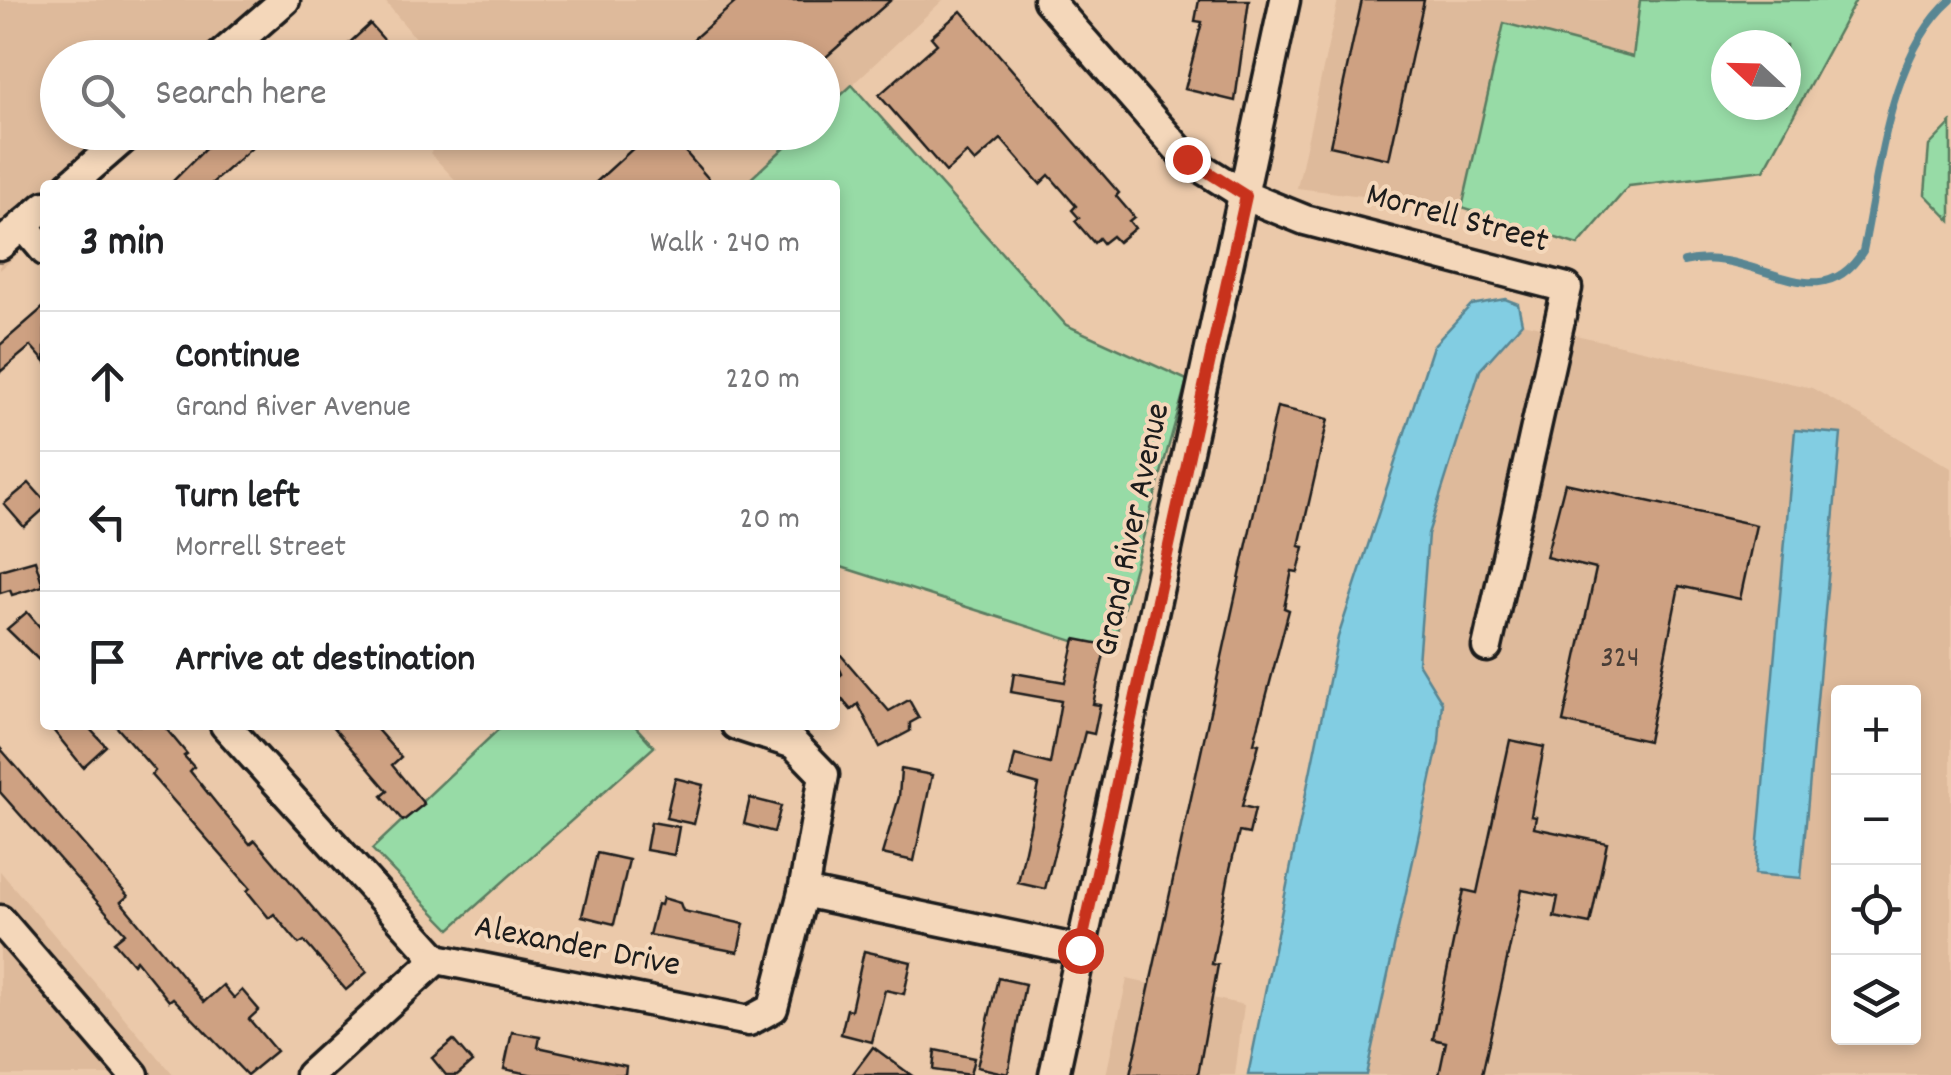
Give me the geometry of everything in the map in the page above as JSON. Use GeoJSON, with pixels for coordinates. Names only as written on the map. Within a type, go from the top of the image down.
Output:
{"type":"FeatureCollection","features":[{"type":"Feature","properties":{"kind":"street"},"geometry":{"type":"LineString","coordinates":[[239,40],[285,0]]}},
{"type":"Feature","properties":{"kind":"street","name":"Morrell Street"},"geometry":{"type":"LineString","coordinates":[[1048,0],[1187,159],[1246,196],[1304,220],[1566,288],[1486,647]]}},
{"type":"Feature","properties":{"kind":"street","name":"Grand River Avenue"},"geometry":{"type":"LineString","coordinates":[[1054,1075],[1246,196],[1285,0]]}},
{"type":"Feature","properties":{"kind":"street"},"geometry":{"type":"LineString","coordinates":[[76,180],[110,150]]}},
{"type":"Feature","properties":{"kind":"street"},"geometry":{"type":"LineString","coordinates":[[0,245],[40,210]]}},
{"type":"Feature","properties":{"kind":"street"},"geometry":{"type":"LineString","coordinates":[[23,225],[40,245]]}},
{"type":"Feature","properties":{"kind":"street","name":"Alexander Drive"},"geometry":{"type":"LineString","coordinates":[[231,730],[437,959],[749,1021],[773,1008],[803,892],[824,775],[794,744],[751,730]]}},
{"type":"Feature","properties":{"kind":"street"},"geometry":{"type":"LineString","coordinates":[[803,892],[1080,950]]}},
{"type":"Feature","properties":{"kind":"street"},"geometry":{"type":"LineString","coordinates":[[0,920],[134,1075]]}},
{"type":"Feature","properties":{"kind":"street"},"geometry":{"type":"LineString","coordinates":[[310,1075],[437,959]]}},
{"type":"Feature","properties":{"kind":"shaded area"},"geometry":{"type":"Polygon","coordinates":[[[0,0],[301,0],[256,40],[40,40],[40,150],[134,150],[101,180],[40,180],[40,234],[0,270],[0,0]]]}},
{"type":"Feature","properties":{"kind":"shaded area"},"geometry":{"type":"Polygon","coordinates":[[[384,0],[943,0],[840,96],[840,40],[417,40],[384,0]]]}},
{"type":"Feature","properties":{"kind":"shaded area"},"geometry":{"type":"Polygon","coordinates":[[[1338,0],[1640,0],[1634,57],[1504,23],[1462,208],[1297,188],[1338,0]]]}},
{"type":"Feature","properties":{"kind":"shaded area"},"geometry":{"type":"Polygon","coordinates":[[[782,150],[749,180],[455,180],[430,153],[782,150]]]}},
{"type":"Feature","properties":{"kind":"shaded area"},"geometry":{"type":"Polygon","coordinates":[[[1522,323],[1812,388],[1951,468],[1951,1075],[1366,1075],[1439,742],[1442,702],[1418,664],[1428,534],[1480,370],[1522,323]]]}},
{"type":"Feature","properties":{"kind":"shaded area"},"geometry":{"type":"Polygon","coordinates":[[[0,871],[173,1075],[0,1075],[0,871]]]}},
{"type":"Feature","properties":{"kind":"shaded area"},"geometry":{"type":"Polygon","coordinates":[[[1127,979],[1244,1005],[1235,1075],[1106,1075],[1127,979]]]}},
{"type":"Feature","properties":{"kind":"green space"},"geometry":{"type":"Polygon","coordinates":[[[1640,0],[1856,0],[1801,102],[1801,30],[1711,30],[1711,120],[1791,120],[1764,170],[1629,186],[1578,245],[1462,208],[1504,23],[1633,57],[1640,0]]]}},
{"type":"Feature","properties":{"kind":"green space"},"geometry":{"type":"Polygon","coordinates":[[[852,85],[1066,325],[1187,380],[1111,653],[840,567],[840,180],[749,180],[782,150],[840,150],[840,96],[852,85]]]}},
{"type":"Feature","properties":{"kind":"green space"},"geometry":{"type":"Polygon","coordinates":[[[1951,123],[1951,221],[1925,194],[1929,146],[1951,123]]]}},
{"type":"Feature","properties":{"kind":"green space"},"geometry":{"type":"Polygon","coordinates":[[[498,730],[639,730],[654,747],[450,929],[372,849],[498,730]]]}},
{"type":"Feature","properties":{"kind":"water"},"geometry":{"type":"Polygon","coordinates":[[[1505,299],[1518,304],[1522,323],[1480,370],[1428,534],[1418,663],[1442,702],[1439,742],[1366,1075],[1248,1075],[1338,637],[1433,346],[1471,305],[1505,299]]]}},
{"type":"Feature","properties":{"kind":"water"},"geometry":{"type":"Polygon","coordinates":[[[1795,430],[1841,434],[1801,878],[1755,874],[1795,430]]]}},
{"type":"Feature","properties":{"kind":"building"},"geometry":{"type":"Polygon","coordinates":[[[738,0],[891,0],[840,45],[840,40],[692,40],[738,0]]]}},
{"type":"Feature","properties":{"kind":"building"},"geometry":{"type":"Polygon","coordinates":[[[1199,0],[1249,0],[1235,101],[1185,89],[1202,22],[1195,21],[1199,0]]]}},
{"type":"Feature","properties":{"kind":"building"},"geometry":{"type":"Polygon","coordinates":[[[1362,0],[1424,0],[1389,159],[1330,146],[1362,0]]]}},
{"type":"Feature","properties":{"kind":"building"},"geometry":{"type":"Polygon","coordinates":[[[961,11],[1119,193],[1116,196],[1134,217],[1129,221],[1135,228],[1118,242],[1112,236],[1103,243],[1099,238],[1094,243],[1075,221],[1079,218],[1072,210],[1076,206],[1049,175],[1040,184],[1001,139],[975,162],[967,153],[946,172],[879,95],[937,44],[931,37],[961,11]]]}},
{"type":"Feature","properties":{"kind":"building"},"geometry":{"type":"Polygon","coordinates":[[[370,24],[384,40],[353,40],[370,24]]]}},
{"type":"Feature","properties":{"kind":"building"},"geometry":{"type":"Polygon","coordinates":[[[204,150],[250,150],[216,180],[174,180],[204,150]]]}},
{"type":"Feature","properties":{"kind":"building"},"geometry":{"type":"Polygon","coordinates":[[[631,150],[684,150],[710,180],[598,180],[631,150]]]}},
{"type":"Feature","properties":{"kind":"building"},"geometry":{"type":"Polygon","coordinates":[[[40,310],[40,356],[31,346],[0,372],[0,345],[40,310]]]}},
{"type":"Feature","properties":{"kind":"building"},"geometry":{"type":"Polygon","coordinates":[[[1277,407],[1328,419],[1299,546],[1304,547],[1298,572],[1292,571],[1284,608],[1289,610],[1254,743],[1259,744],[1242,806],[1255,809],[1249,834],[1239,832],[1230,869],[1212,964],[1218,965],[1198,1075],[1130,1075],[1277,407]]]}},
{"type":"Feature","properties":{"kind":"building"},"geometry":{"type":"Polygon","coordinates":[[[29,483],[40,495],[40,513],[24,527],[4,504],[29,483]]]}},
{"type":"Feature","properties":{"kind":"building"},"geometry":{"type":"Polygon","coordinates":[[[1565,483],[1756,525],[1740,599],[1679,586],[1648,741],[1563,722],[1596,569],[1546,557],[1565,483]]]}},
{"type":"Feature","properties":{"kind":"building"},"geometry":{"type":"Polygon","coordinates":[[[35,560],[40,587],[12,595],[10,590],[0,593],[0,570],[35,560]]]}},
{"type":"Feature","properties":{"kind":"building"},"geometry":{"type":"Polygon","coordinates":[[[27,612],[40,627],[40,661],[7,629],[27,612]]]}},
{"type":"Feature","properties":{"kind":"building"},"geometry":{"type":"Polygon","coordinates":[[[1075,639],[1106,645],[1093,704],[1100,705],[1094,734],[1085,732],[1045,889],[1018,883],[1039,785],[1010,777],[1015,755],[1050,764],[1061,701],[1011,692],[1014,673],[1065,682],[1075,639]]]}},
{"type":"Feature","properties":{"kind":"building"},"geometry":{"type":"Polygon","coordinates":[[[840,654],[889,711],[909,700],[919,718],[910,723],[910,731],[880,747],[858,704],[851,710],[840,697],[840,654]]]}},
{"type":"Feature","properties":{"kind":"building"},"geometry":{"type":"Polygon","coordinates":[[[53,730],[91,730],[106,746],[83,767],[53,730]]]}},
{"type":"Feature","properties":{"kind":"building"},"geometry":{"type":"Polygon","coordinates":[[[119,730],[167,730],[187,754],[184,756],[194,767],[190,771],[224,813],[250,844],[255,840],[367,972],[346,990],[304,941],[299,944],[274,914],[269,918],[247,891],[250,888],[151,775],[155,771],[119,730]]]}},
{"type":"Feature","properties":{"kind":"building"},"geometry":{"type":"Polygon","coordinates":[[[335,730],[377,730],[401,757],[392,765],[424,804],[403,821],[382,796],[388,791],[335,730]]]}},
{"type":"Feature","properties":{"kind":"building"},"geometry":{"type":"Polygon","coordinates":[[[1510,740],[1544,747],[1531,816],[1536,817],[1534,828],[1607,843],[1590,924],[1554,917],[1558,897],[1522,890],[1482,1075],[1439,1075],[1446,1042],[1433,1039],[1464,890],[1477,893],[1510,740]]]}},
{"type":"Feature","properties":{"kind":"building"},"geometry":{"type":"Polygon","coordinates":[[[0,748],[128,896],[121,902],[204,1002],[223,985],[234,998],[242,990],[259,1010],[249,1019],[276,1051],[247,1075],[173,998],[169,1001],[136,960],[133,964],[114,942],[125,933],[0,792],[0,748]]]}},
{"type":"Feature","properties":{"kind":"building"},"geometry":{"type":"Polygon","coordinates":[[[901,769],[932,775],[914,861],[882,854],[899,797],[901,769]]]}},
{"type":"Feature","properties":{"kind":"building"},"geometry":{"type":"Polygon","coordinates":[[[675,778],[703,785],[694,824],[666,818],[675,778]]]}},
{"type":"Feature","properties":{"kind":"building"},"geometry":{"type":"Polygon","coordinates":[[[750,798],[781,806],[774,832],[744,824],[750,798]]]}},
{"type":"Feature","properties":{"kind":"building"},"geometry":{"type":"Polygon","coordinates":[[[651,822],[679,827],[674,855],[646,850],[651,822]]]}},
{"type":"Feature","properties":{"kind":"building"},"geometry":{"type":"Polygon","coordinates":[[[597,853],[629,860],[614,924],[582,916],[597,853]]]}},
{"type":"Feature","properties":{"kind":"building"},"geometry":{"type":"Polygon","coordinates":[[[663,898],[680,903],[683,911],[744,924],[738,952],[649,935],[657,904],[661,905],[663,898]]]}},
{"type":"Feature","properties":{"kind":"building"},"geometry":{"type":"Polygon","coordinates":[[[864,951],[911,962],[904,994],[885,990],[872,1042],[841,1034],[847,1009],[851,1010],[864,951]]]}},
{"type":"Feature","properties":{"kind":"building"},"geometry":{"type":"Polygon","coordinates":[[[998,978],[1025,984],[1008,1074],[977,1067],[998,978]]]}},
{"type":"Feature","properties":{"kind":"building"},"geometry":{"type":"Polygon","coordinates":[[[512,1032],[540,1037],[538,1047],[626,1066],[625,1075],[534,1075],[504,1069],[512,1032]]]}},
{"type":"Feature","properties":{"kind":"building"},"geometry":{"type":"Polygon","coordinates":[[[453,1040],[472,1062],[457,1075],[446,1075],[432,1058],[453,1040]]]}},
{"type":"Feature","properties":{"kind":"building"},"geometry":{"type":"Polygon","coordinates":[[[873,1047],[911,1075],[852,1075],[873,1047]]]}},
{"type":"Feature","properties":{"kind":"building"},"geometry":{"type":"Polygon","coordinates":[[[935,1050],[974,1058],[970,1075],[933,1070],[935,1050]]]}},
{"type":"Feature","properties":{"kind":"waterway"},"geometry":{"type":"LineString","coordinates":[[1684,262],[1710,259],[1735,263],[1805,282],[1826,281],[1845,272],[1863,251],[1900,83],[1930,23],[1951,0]]}},
{"type":"Feature","properties":{"kind":"route"},"geometry":{"type":"LineString","coordinates":[[1080,950],[1246,196],[1187,159]]}}]}
